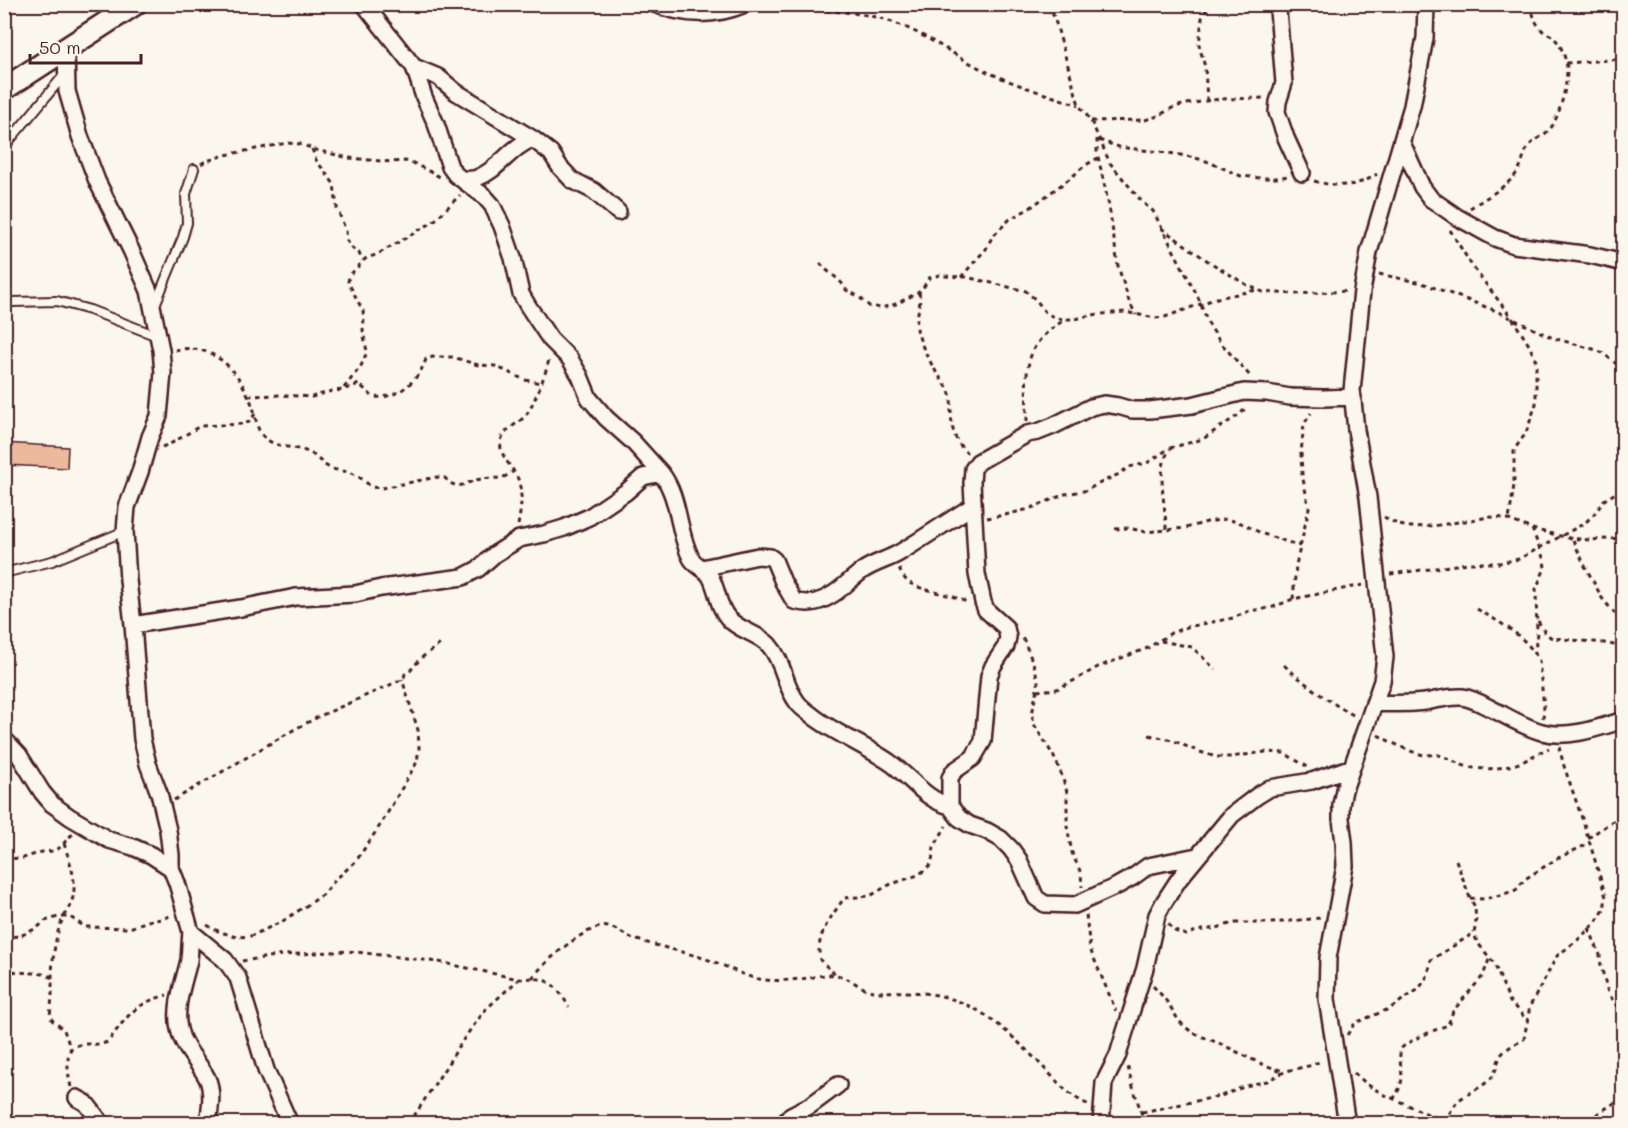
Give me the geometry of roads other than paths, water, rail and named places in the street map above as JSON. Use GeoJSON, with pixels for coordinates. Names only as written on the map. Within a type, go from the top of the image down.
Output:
{"type":"FeatureCollection","features":[{"type":"Feature","properties":{"kind":"street"},"geometry":{"type":"LineString","coordinates":[[4,88],[135,4]]}},
{"type":"Feature","properties":{"kind":"street"},"geometry":{"type":"LineString","coordinates":[[364,4],[414,67],[450,167],[492,205],[513,258],[521,294],[550,339],[570,359],[589,398],[606,418],[633,442],[668,482],[690,555],[695,564],[710,576],[717,600],[727,618],[767,643],[776,654],[796,701],[802,707],[820,721],[892,764],[938,803],[950,806]]}},
{"type":"Feature","properties":{"kind":"street"},"geometry":{"type":"LineString","coordinates":[[654,4],[670,10],[712,14],[746,4]]}},
{"type":"Feature","properties":{"kind":"street"},"geometry":{"type":"LineString","coordinates":[[1280,4],[1278,10],[1284,84],[1278,112],[1281,125],[1302,173]]}},
{"type":"Feature","properties":{"kind":"street"},"geometry":{"type":"LineString","coordinates":[[1347,1124],[1327,999],[1328,958],[1345,866],[1341,805],[1382,681],[1385,657],[1368,505],[1352,391],[1362,291],[1369,252],[1412,106],[1425,38],[1426,4]]}},
{"type":"Feature","properties":{"kind":"street"},"geometry":{"type":"LineString","coordinates":[[66,49],[67,91],[80,136],[97,181],[149,291],[160,343],[163,373],[159,416],[127,507],[125,531],[142,739],[159,793],[169,838],[171,868],[191,932],[189,959],[179,999],[179,1029],[184,1042],[207,1079],[210,1095],[207,1124]]}},
{"type":"Feature","properties":{"kind":"street"},"geometry":{"type":"LineString","coordinates":[[414,67],[438,77],[456,92],[533,139],[550,153],[572,180],[594,191],[618,212]]}},
{"type":"Feature","properties":{"kind":"street"},"geometry":{"type":"LineString","coordinates":[[465,182],[477,178],[521,143],[533,139]]}},
{"type":"Feature","properties":{"kind":"street"},"geometry":{"type":"LineString","coordinates":[[1402,143],[1422,187],[1453,222],[1514,245],[1590,255],[1623,263]]}},
{"type":"Feature","properties":{"kind":"street"},"geometry":{"type":"LineString","coordinates":[[1197,856],[1148,866],[1133,877],[1085,902],[1064,906],[1045,903],[1036,898],[1019,860],[1001,838],[958,818],[950,806],[950,778],[954,771],[973,758],[983,741],[989,676],[1006,646],[1008,637],[1006,628],[986,610],[977,574],[973,469],[987,455],[1027,434],[1053,426],[1090,407],[1104,404],[1150,411],[1192,405],[1244,392],[1290,397],[1353,397]]}},
{"type":"Feature","properties":{"kind":"street"},"geometry":{"type":"LineString","coordinates":[[133,625],[296,597],[355,594],[381,588],[463,577],[478,569],[495,554],[519,539],[564,528],[589,517],[626,492],[643,477],[661,473]]}},
{"type":"Feature","properties":{"kind":"street"},"geometry":{"type":"LineString","coordinates":[[702,568],[758,556],[770,556],[794,601],[815,603],[830,596],[875,563],[891,557],[973,510]]}},
{"type":"Feature","properties":{"kind":"street"},"geometry":{"type":"LineString","coordinates":[[1374,703],[1403,705],[1462,697],[1476,700],[1542,732],[1567,734],[1596,729],[1623,720]]}},
{"type":"Feature","properties":{"kind":"street"},"geometry":{"type":"LineString","coordinates":[[4,739],[19,755],[52,804],[109,840],[134,847],[171,868]]}},
{"type":"Feature","properties":{"kind":"street"},"geometry":{"type":"LineString","coordinates":[[1102,1117],[1104,1083],[1118,1055],[1142,977],[1157,915],[1168,894],[1232,815],[1263,792],[1270,788],[1312,781],[1352,767]]}},
{"type":"Feature","properties":{"kind":"street"},"geometry":{"type":"LineString","coordinates":[[191,932],[228,964],[238,978],[266,1070],[290,1124]]}},
{"type":"Feature","properties":{"kind":"street"},"geometry":{"type":"LineString","coordinates":[[784,1124],[791,1115],[838,1085]]}},
{"type":"Feature","properties":{"kind":"street"},"geometry":{"type":"LineString","coordinates":[[77,1098],[86,1103],[102,1124]]}},
{"type":"Feature","properties":{"kind":"lane"},"geometry":{"type":"LineString","coordinates":[[4,147],[66,73]]}},
{"type":"Feature","properties":{"kind":"lane"},"geometry":{"type":"LineString","coordinates":[[153,309],[183,237],[187,223],[186,194],[194,169]]}},
{"type":"Feature","properties":{"kind":"lane"},"geometry":{"type":"LineString","coordinates":[[12,302],[57,301],[90,310],[160,343]]}},
{"type":"Feature","properties":{"kind":"lane"},"geometry":{"type":"LineString","coordinates":[[4,573],[52,561],[125,531]]}}]}
